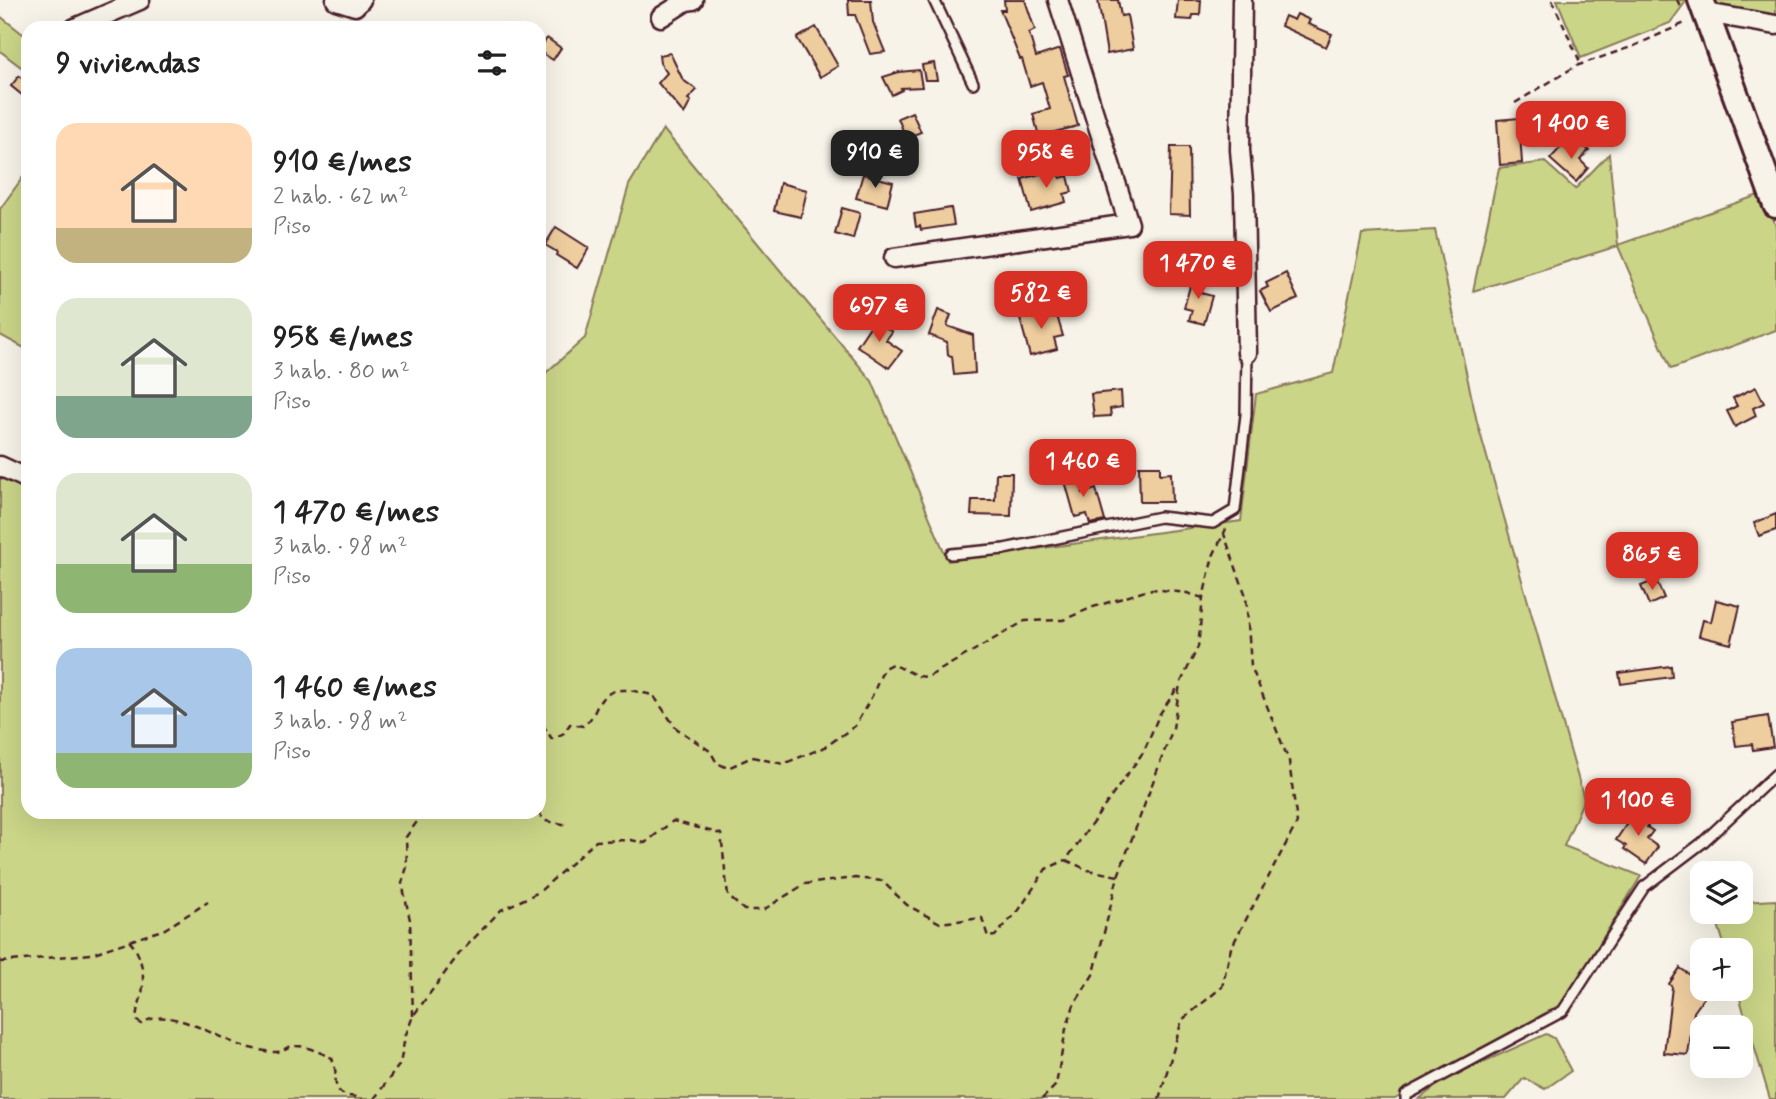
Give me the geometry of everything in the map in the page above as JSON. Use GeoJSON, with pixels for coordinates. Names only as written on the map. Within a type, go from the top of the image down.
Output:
{"type":"FeatureCollection","features":[{"type":"Feature","properties":{"kind":"main road"},"geometry":{"type":"LineString","coordinates":[[1703,7],[1776,205]]}},
{"type":"Feature","properties":{"kind":"street"},"geometry":{"type":"LineString","coordinates":[[91,21],[140,0]]}},
{"type":"Feature","properties":{"kind":"street"},"geometry":{"type":"LineString","coordinates":[[336,0],[355,6],[361,0]]}},
{"type":"Feature","properties":{"kind":"street"},"geometry":{"type":"LineString","coordinates":[[661,16],[686,1],[693,0]]}},
{"type":"Feature","properties":{"kind":"street"},"geometry":{"type":"LineString","coordinates":[[894,258],[1129,224],[1058,0]]}},
{"type":"Feature","properties":{"kind":"street"},"geometry":{"type":"LineString","coordinates":[[1242,0],[1240,150],[1245,222],[1248,353]]}},
{"type":"Feature","properties":{"kind":"street"},"geometry":{"type":"LineString","coordinates":[[1703,7],[1776,25]]}},
{"type":"Feature","properties":{"kind":"street"},"geometry":{"type":"LineString","coordinates":[[0,466],[21,476]]}},
{"type":"Feature","properties":{"kind":"lane"},"geometry":{"type":"LineString","coordinates":[[934,0],[973,83]]}},
{"type":"Feature","properties":{"kind":"lane"},"geometry":{"type":"LineString","coordinates":[[951,554],[1004,549],[1160,517],[1213,523],[1235,510],[1246,415],[1248,353]]}},
{"type":"Feature","properties":{"kind":"lane"},"geometry":{"type":"LineString","coordinates":[[1406,1099],[1406,1095],[1563,1011],[1644,887],[1702,843],[1776,774]]}},
{"type":"Feature","properties":{"kind":"path"},"geometry":{"type":"LineString","coordinates":[[1552,0],[1581,64]]}},
{"type":"Feature","properties":{"kind":"path"},"geometry":{"type":"LineString","coordinates":[[1515,103],[1581,64],[1634,46],[1703,7]]}},
{"type":"Feature","properties":{"kind":"path"},"geometry":{"type":"LineString","coordinates":[[374,1099],[400,1064],[405,1037],[413,1016],[459,954],[501,910],[539,892],[596,841],[631,840],[645,843],[673,821],[722,834],[728,896],[744,910],[763,909],[805,884],[855,877],[882,881],[907,905],[940,923],[982,918],[988,937],[995,936],[1019,910],[1046,869],[1066,860],[1144,751],[1159,715],[1180,684],[1198,647],[1203,598],[1213,556],[1235,510]]}},
{"type":"Feature","properties":{"kind":"path"},"geometry":{"type":"LineString","coordinates":[[1159,1099],[1182,1020],[1222,987],[1231,948],[1297,823],[1289,761],[1251,666],[1246,596],[1224,534]]}},
{"type":"Feature","properties":{"kind":"path"},"geometry":{"type":"LineString","coordinates":[[546,729],[552,738],[564,733],[570,723],[583,726],[594,717],[603,698],[620,689],[653,695],[677,728],[710,751],[717,763],[728,768],[752,757],[783,764],[825,747],[855,726],[884,668],[892,664],[918,676],[928,677],[1025,621],[1063,620],[1093,607],[1152,589],[1187,593],[1203,598]]}},
{"type":"Feature","properties":{"kind":"path"},"geometry":{"type":"LineString","coordinates":[[1042,1099],[1056,1085],[1066,1028],[1074,1005],[1094,973],[1118,876],[1173,728],[1180,684]]}},
{"type":"Feature","properties":{"kind":"path"},"geometry":{"type":"LineString","coordinates":[[413,1016],[410,920],[402,883],[407,867],[406,837],[419,819]]}},
{"type":"Feature","properties":{"kind":"path"},"geometry":{"type":"LineString","coordinates":[[543,819],[569,825]]}},
{"type":"Feature","properties":{"kind":"path"},"geometry":{"type":"LineString","coordinates":[[1066,860],[1088,870],[1118,876]]}},
{"type":"Feature","properties":{"kind":"path"},"geometry":{"type":"LineString","coordinates":[[0,962],[91,954],[165,929],[208,902]]}},
{"type":"Feature","properties":{"kind":"path"},"geometry":{"type":"LineString","coordinates":[[129,941],[135,947],[143,974],[143,990],[135,1013],[137,1021],[142,1024],[156,1016],[177,1019],[244,1047],[276,1052],[285,1047],[296,1046],[315,1050],[332,1058],[337,1089],[346,1095],[359,1096],[362,1099]]}},
{"type":"Feature","properties":{"kind":"green space"},"geometry":{"type":"Polygon","coordinates":[[[1557,0],[1687,0],[1670,23],[1581,58],[1557,0]]]}},
{"type":"Feature","properties":{"kind":"green space"},"geometry":{"type":"Polygon","coordinates":[[[1711,0],[1776,0],[1776,21],[1715,11],[1711,0]]]}},
{"type":"Feature","properties":{"kind":"green space"},"geometry":{"type":"Polygon","coordinates":[[[0,16],[21,32],[21,67],[0,51],[0,16]]]}},
{"type":"Feature","properties":{"kind":"green space"},"geometry":{"type":"Polygon","coordinates":[[[663,129],[872,381],[948,561],[1241,521],[1256,394],[1333,373],[1362,234],[1435,230],[1477,422],[1584,799],[1564,846],[1641,876],[1563,1003],[1395,1099],[0,1099],[0,476],[21,485],[21,819],[546,819],[546,373],[585,338],[629,185],[663,129]]]}},
{"type":"Feature","properties":{"kind":"green space"},"geometry":{"type":"Polygon","coordinates":[[[1609,154],[1618,245],[1764,193],[1776,227],[1776,330],[1671,369],[1618,246],[1473,291],[1499,168],[1545,162],[1575,189],[1609,154]]]}},
{"type":"Feature","properties":{"kind":"green space"},"geometry":{"type":"Polygon","coordinates":[[[21,180],[21,346],[0,335],[0,209],[21,180]]]}},
{"type":"Feature","properties":{"kind":"green space"},"geometry":{"type":"Polygon","coordinates":[[[1776,900],[1776,1099],[1770,1099],[1753,1042],[1753,1015],[1745,1015],[1741,1001],[1753,1001],[1753,938],[1722,938],[1718,924],[1753,924],[1753,901],[1776,900]]]}},
{"type":"Feature","properties":{"kind":"green space"},"geometry":{"type":"Polygon","coordinates":[[[1546,1034],[1554,1038],[1571,1071],[1545,1089],[1524,1078],[1506,1099],[1419,1099],[1447,1078],[1546,1034]]]}},
{"type":"Feature","properties":{"kind":"building"},"geometry":{"type":"Polygon","coordinates":[[[848,0],[871,0],[873,22],[885,52],[870,54],[855,15],[849,15],[848,0]]]}},
{"type":"Feature","properties":{"kind":"building"},"geometry":{"type":"Polygon","coordinates":[[[1004,0],[1025,0],[1035,30],[1029,33],[1036,57],[1060,49],[1068,75],[1064,76],[1078,126],[1039,136],[1033,114],[1050,109],[1042,82],[1030,86],[1022,59],[1000,10],[1005,10],[1004,0]]]}},
{"type":"Feature","properties":{"kind":"building"},"geometry":{"type":"Polygon","coordinates":[[[1098,0],[1118,0],[1121,16],[1127,15],[1133,49],[1107,54],[1098,0]]]}},
{"type":"Feature","properties":{"kind":"building"},"geometry":{"type":"Polygon","coordinates":[[[1178,0],[1201,0],[1200,15],[1193,15],[1192,20],[1176,19],[1178,0]]]}},
{"type":"Feature","properties":{"kind":"building"},"geometry":{"type":"Polygon","coordinates":[[[1297,14],[1310,20],[1308,24],[1332,34],[1326,47],[1281,26],[1285,16],[1294,20],[1297,14]]]}},
{"type":"Feature","properties":{"kind":"building"},"geometry":{"type":"Polygon","coordinates":[[[816,27],[838,66],[820,77],[797,38],[816,27]]]}},
{"type":"Feature","properties":{"kind":"building"},"geometry":{"type":"Polygon","coordinates":[[[546,40],[561,48],[553,60],[546,56],[546,40]]]}},
{"type":"Feature","properties":{"kind":"building"},"geometry":{"type":"Polygon","coordinates":[[[670,53],[683,80],[697,90],[688,99],[691,101],[684,114],[658,83],[667,73],[660,63],[659,55],[670,53]]]}},
{"type":"Feature","properties":{"kind":"building"},"geometry":{"type":"Polygon","coordinates":[[[934,63],[937,80],[925,80],[922,65],[934,63]]]}},
{"type":"Feature","properties":{"kind":"building"},"geometry":{"type":"Polygon","coordinates":[[[919,70],[922,87],[901,88],[902,90],[892,95],[883,77],[919,70]]]}},
{"type":"Feature","properties":{"kind":"building"},"geometry":{"type":"Polygon","coordinates":[[[19,76],[21,78],[21,94],[11,86],[19,76]]]}},
{"type":"Feature","properties":{"kind":"building"},"geometry":{"type":"Polygon","coordinates":[[[912,112],[921,132],[906,138],[898,118],[912,112]]]}},
{"type":"Feature","properties":{"kind":"building"},"geometry":{"type":"Polygon","coordinates":[[[1519,118],[1522,163],[1500,165],[1497,120],[1519,118]]]}},
{"type":"Feature","properties":{"kind":"building"},"geometry":{"type":"Polygon","coordinates":[[[1579,142],[1589,150],[1580,160],[1588,168],[1576,182],[1550,159],[1562,146],[1570,152],[1579,142]]]}},
{"type":"Feature","properties":{"kind":"building"},"geometry":{"type":"Polygon","coordinates":[[[1171,147],[1189,147],[1190,215],[1169,214],[1171,147]]]}},
{"type":"Feature","properties":{"kind":"building"},"geometry":{"type":"Polygon","coordinates":[[[1057,169],[1060,178],[1068,176],[1072,192],[1064,194],[1066,202],[1031,212],[1022,179],[1057,169]]]}},
{"type":"Feature","properties":{"kind":"building"},"geometry":{"type":"Polygon","coordinates":[[[863,174],[893,182],[887,206],[856,198],[863,174]]]}},
{"type":"Feature","properties":{"kind":"building"},"geometry":{"type":"Polygon","coordinates":[[[780,183],[807,190],[801,217],[774,211],[780,183]]]}},
{"type":"Feature","properties":{"kind":"building"},"geometry":{"type":"Polygon","coordinates":[[[842,208],[860,213],[853,239],[835,234],[842,208]]]}},
{"type":"Feature","properties":{"kind":"building"},"geometry":{"type":"Polygon","coordinates":[[[951,208],[954,225],[921,230],[920,226],[916,227],[914,214],[951,208]]]}},
{"type":"Feature","properties":{"kind":"building"},"geometry":{"type":"Polygon","coordinates":[[[556,227],[589,248],[577,268],[556,255],[557,252],[546,243],[556,227]]]}},
{"type":"Feature","properties":{"kind":"building"},"geometry":{"type":"Polygon","coordinates":[[[1286,273],[1298,299],[1271,312],[1260,291],[1268,287],[1266,283],[1286,273]]]}},
{"type":"Feature","properties":{"kind":"building"},"geometry":{"type":"Polygon","coordinates":[[[1193,275],[1205,278],[1201,293],[1212,296],[1204,324],[1189,320],[1192,310],[1184,308],[1193,275]]]}},
{"type":"Feature","properties":{"kind":"building"},"geometry":{"type":"Polygon","coordinates":[[[1055,309],[1063,336],[1054,338],[1057,349],[1030,356],[1019,315],[1033,312],[1034,315],[1055,309]]]}},
{"type":"Feature","properties":{"kind":"building"},"geometry":{"type":"Polygon","coordinates":[[[938,310],[951,315],[947,326],[973,335],[975,373],[954,375],[947,342],[929,335],[938,310]]]}},
{"type":"Feature","properties":{"kind":"building"},"geometry":{"type":"Polygon","coordinates":[[[875,319],[892,332],[886,340],[902,351],[889,368],[857,346],[875,319]]]}},
{"type":"Feature","properties":{"kind":"building"},"geometry":{"type":"Polygon","coordinates":[[[1756,387],[1764,403],[1753,408],[1756,416],[1735,427],[1727,411],[1737,406],[1733,398],[1756,387]]]}},
{"type":"Feature","properties":{"kind":"building"},"geometry":{"type":"Polygon","coordinates":[[[1121,391],[1122,407],[1110,409],[1111,416],[1094,417],[1091,394],[1121,391]]]}},
{"type":"Feature","properties":{"kind":"building"},"geometry":{"type":"Polygon","coordinates":[[[1139,466],[1160,466],[1160,474],[1171,473],[1172,502],[1140,502],[1139,466]]]}},
{"type":"Feature","properties":{"kind":"building"},"geometry":{"type":"Polygon","coordinates":[[[1077,470],[1083,493],[1096,489],[1105,521],[1090,524],[1087,514],[1075,517],[1063,474],[1077,470]]]}},
{"type":"Feature","properties":{"kind":"building"},"geometry":{"type":"Polygon","coordinates":[[[996,473],[1012,473],[1011,516],[971,515],[972,500],[995,500],[996,473]]]}},
{"type":"Feature","properties":{"kind":"building"},"geometry":{"type":"Polygon","coordinates":[[[1776,514],[1776,530],[1759,536],[1754,523],[1776,514]]]}},
{"type":"Feature","properties":{"kind":"building"},"geometry":{"type":"Polygon","coordinates":[[[1656,580],[1664,598],[1649,605],[1641,586],[1656,580]]]}},
{"type":"Feature","properties":{"kind":"building"},"geometry":{"type":"Polygon","coordinates":[[[1716,600],[1740,606],[1731,644],[1699,636],[1703,620],[1711,622],[1716,600]]]}},
{"type":"Feature","properties":{"kind":"building"},"geometry":{"type":"Polygon","coordinates":[[[1671,666],[1672,677],[1621,684],[1619,673],[1671,666]]]}},
{"type":"Feature","properties":{"kind":"building"},"geometry":{"type":"Polygon","coordinates":[[[1768,716],[1773,747],[1753,750],[1752,744],[1736,746],[1732,722],[1768,716]]]}},
{"type":"Feature","properties":{"kind":"building"},"geometry":{"type":"Polygon","coordinates":[[[1636,810],[1652,820],[1647,827],[1653,831],[1647,839],[1658,847],[1646,864],[1616,840],[1636,810]]]}},
{"type":"Feature","properties":{"kind":"building"},"geometry":{"type":"Polygon","coordinates":[[[1680,968],[1690,975],[1690,1001],[1702,1001],[1694,1015],[1690,1015],[1688,1055],[1664,1053],[1672,987],[1669,984],[1680,968]]]}}]}
